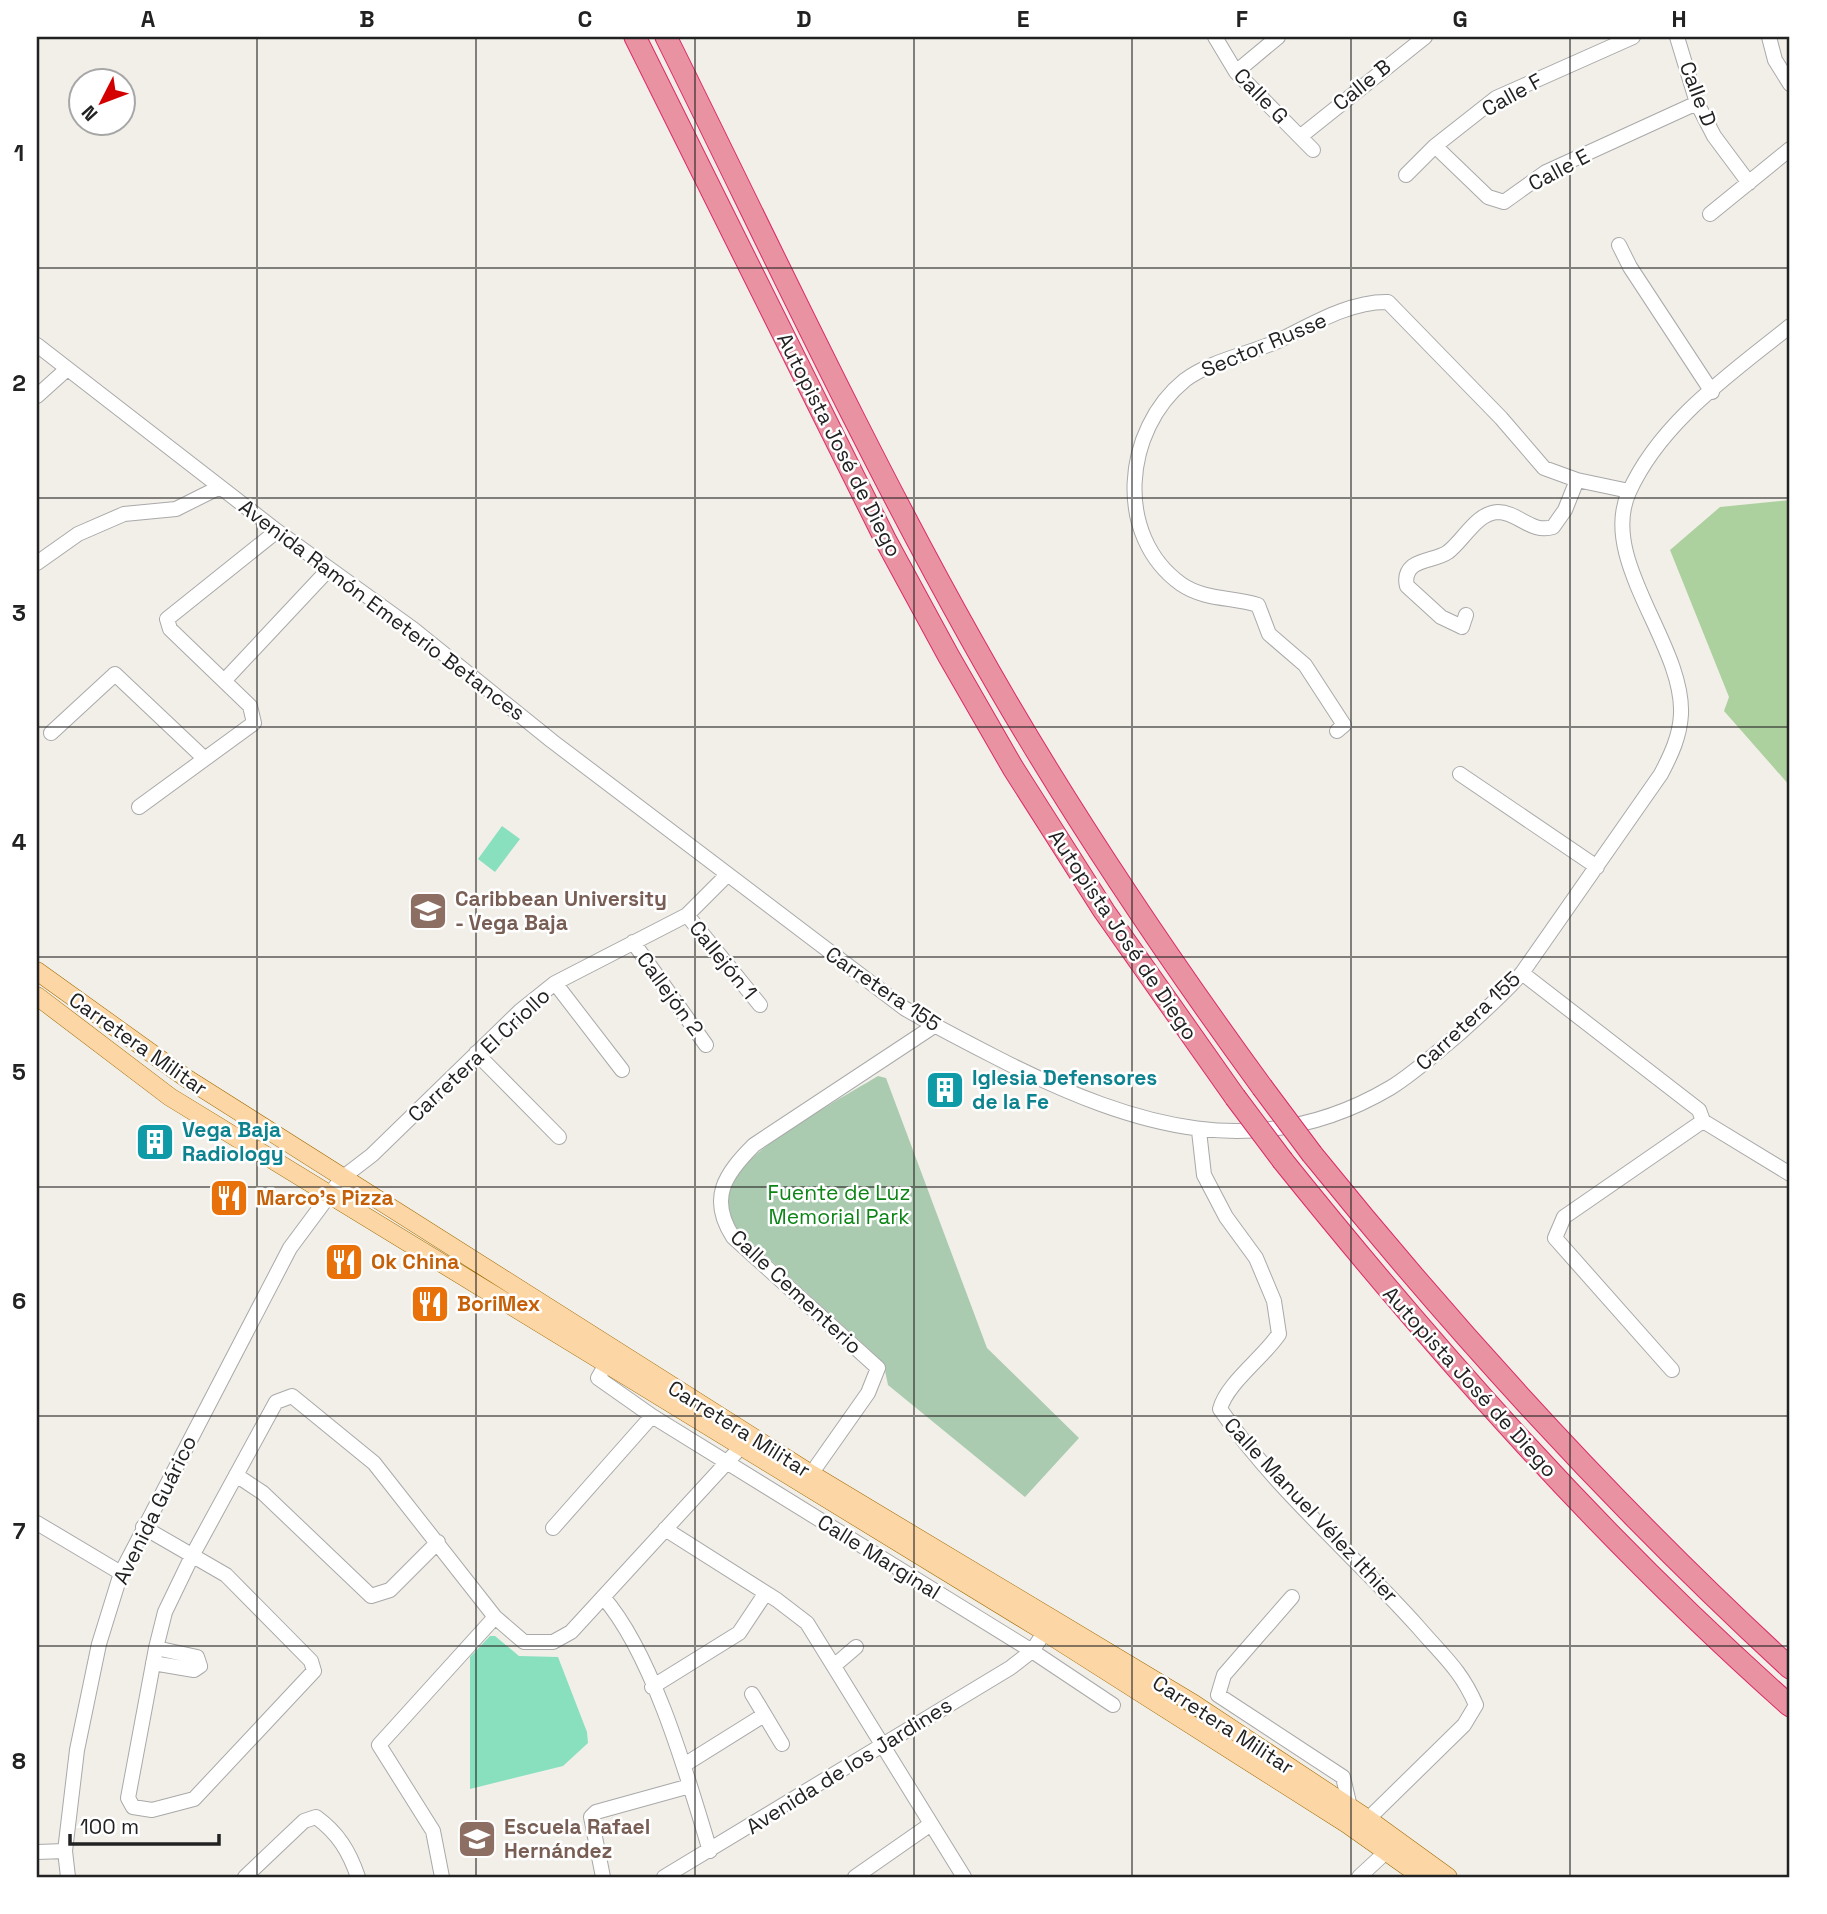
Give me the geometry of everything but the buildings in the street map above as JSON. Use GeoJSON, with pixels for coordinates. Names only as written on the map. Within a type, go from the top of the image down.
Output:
{"type":"FeatureCollection","features":[{"type":"Feature","properties":{"kind":"highway","name":"Autopista José de Diego"},"geometry":{"type":"LineString","coordinates":[[635,37],[885,539],[1013,768],[1104,911],[1283,1161],[1417,1325],[1547,1468],[1677,1600],[1790,1706]]}},
{"type":"Feature","properties":{"kind":"highway","name":"Autopista José de Diego"},"geometry":{"type":"LineString","coordinates":[[666,37],[905,517],[971,639],[1131,902],[1312,1154],[1437,1305],[1558,1440],[1671,1556],[1790,1668]]}},
{"type":"Feature","properties":{"kind":"main road","name":"Carretera Militar"},"geometry":{"type":"LineString","coordinates":[[37,971],[186,1079],[1049,1626],[1388,1851],[1422,1877]]}},
{"type":"Feature","properties":{"kind":"main road","name":"Carretera Militar"},"geometry":{"type":"LineString","coordinates":[[37,996],[170,1097],[740,1448],[1049,1626],[1194,1704],[1368,1819],[1448,1877]]}},
{"type":"Feature","properties":{"kind":"street","name":"Calle G"},"geometry":{"type":"LineString","coordinates":[[1215,37],[1236,72],[1313,150]]}},
{"type":"Feature","properties":{"kind":"street"},"geometry":{"type":"LineString","coordinates":[[1236,72],[1278,37]]}},
{"type":"Feature","properties":{"kind":"street","name":"Calle B"},"geometry":{"type":"LineString","coordinates":[[1301,136],[1425,37]]}},
{"type":"Feature","properties":{"kind":"street","name":"Calle F"},"geometry":{"type":"LineString","coordinates":[[1406,175],[1435,146],[1496,98],[1633,37]]}},
{"type":"Feature","properties":{"kind":"street","name":"Calle D"},"geometry":{"type":"LineString","coordinates":[[1677,37],[1697,103],[1714,136],[1749,183]]}},
{"type":"Feature","properties":{"kind":"street"},"geometry":{"type":"LineString","coordinates":[[1769,37],[1775,60],[1790,84]]}},
{"type":"Feature","properties":{"kind":"street","name":"Calle E"},"geometry":{"type":"LineString","coordinates":[[1435,146],[1488,197],[1504,202],[1546,173],[1697,103]]}},
{"type":"Feature","properties":{"kind":"street"},"geometry":{"type":"LineString","coordinates":[[1710,214],[1790,149]]}},
{"type":"Feature","properties":{"kind":"street"},"geometry":{"type":"LineString","coordinates":[[1619,245],[1636,277],[1712,392]]}},
{"type":"Feature","properties":{"kind":"street","name":"Sector Russe"},"geometry":{"type":"LineString","coordinates":[[1337,731],[1344,725],[1332,705],[1305,665],[1273,639],[1258,606],[1213,597],[1184,586],[1158,563],[1143,539],[1135,517],[1135,477],[1147,428],[1163,401],[1187,378],[1364,304],[1388,302],[1501,418],[1544,468],[1577,480],[1629,491]]}},
{"type":"Feature","properties":{"kind":"street","name":"Carretera 155"},"geometry":{"type":"LineString","coordinates":[[727,875],[874,988],[934,1026],[1088,1102],[1199,1130],[1280,1129],[1346,1110],[1375,1096],[1422,1066],[1500,997],[1522,973],[1661,774],[1675,747],[1681,712],[1671,669],[1624,537],[1623,511],[1629,491],[1672,425],[1790,326]]}},
{"type":"Feature","properties":{"kind":"street","name":"Avenida Ramón Emeterio Betances"},"geometry":{"type":"LineString","coordinates":[[37,345],[277,531],[413,629],[727,875]]}},
{"type":"Feature","properties":{"kind":"street"},"geometry":{"type":"LineString","coordinates":[[37,396],[67,369]]}},
{"type":"Feature","properties":{"kind":"street"},"geometry":{"type":"LineString","coordinates":[[1466,615],[1462,627],[1441,617],[1406,586],[1408,572],[1414,565],[1447,552],[1480,519],[1491,513],[1512,515],[1538,528],[1553,527],[1565,510],[1577,480]]}},
{"type":"Feature","properties":{"kind":"street"},"geometry":{"type":"LineString","coordinates":[[37,563],[78,534],[124,514],[176,509],[220,487]]}},
{"type":"Feature","properties":{"kind":"street"},"geometry":{"type":"LineString","coordinates":[[139,807],[254,723],[250,706],[170,629],[167,619],[277,531]]}},
{"type":"Feature","properties":{"kind":"street"},"geometry":{"type":"LineString","coordinates":[[224,681],[329,569]]}},
{"type":"Feature","properties":{"kind":"street"},"geometry":{"type":"LineString","coordinates":[[51,733],[115,674],[205,759]]}},
{"type":"Feature","properties":{"kind":"street"},"geometry":{"type":"LineString","coordinates":[[1460,774],[1597,867]]}},
{"type":"Feature","properties":{"kind":"street","name":"Carretera El Criollo"},"geometry":{"type":"LineString","coordinates":[[342,1178],[372,1156],[476,1053],[555,983],[687,915],[727,875]]}},
{"type":"Feature","properties":{"kind":"street","name":"Callejón 1"},"geometry":{"type":"LineString","coordinates":[[687,915],[760,1005]]}},
{"type":"Feature","properties":{"kind":"street","name":"Callejón 2"},"geometry":{"type":"LineString","coordinates":[[633,942],[706,1045]]}},
{"type":"Feature","properties":{"kind":"street"},"geometry":{"type":"LineString","coordinates":[[1522,973],[1699,1110],[1703,1121],[1790,1174]]}},
{"type":"Feature","properties":{"kind":"street"},"geometry":{"type":"LineString","coordinates":[[555,983],[622,1070]]}},
{"type":"Feature","properties":{"kind":"street","name":"Calle Cementerio"},"geometry":{"type":"LineString","coordinates":[[811,1474],[868,1393],[878,1368],[733,1237],[721,1219],[721,1193],[730,1169],[754,1145],[934,1026]]}},
{"type":"Feature","properties":{"kind":"street"},"geometry":{"type":"LineString","coordinates":[[476,1053],[559,1137]]}},
{"type":"Feature","properties":{"kind":"street"},"geometry":{"type":"LineString","coordinates":[[1672,1370],[1555,1238],[1564,1217],[1703,1121]]}},
{"type":"Feature","properties":{"kind":"street","name":"Calle Manuel Vélez Ithier"},"geometry":{"type":"LineString","coordinates":[[1199,1130],[1204,1175],[1226,1217],[1256,1258],[1274,1301],[1279,1334],[1266,1353],[1224,1394],[1220,1409],[1238,1435],[1340,1545],[1386,1590],[1464,1677],[1476,1705],[1464,1725],[1368,1819]]}},
{"type":"Feature","properties":{"kind":"street","name":"Avenida Guárico"},"geometry":{"type":"LineString","coordinates":[[68,1877],[65,1851],[77,1749],[99,1644],[121,1573],[290,1248],[342,1178]]}},
{"type":"Feature","properties":{"kind":"street","name":"Calle Marginal"},"geometry":{"type":"LineString","coordinates":[[605,1366],[598,1377],[652,1416],[1032,1651],[1113,1705]]}},
{"type":"Feature","properties":{"kind":"street"},"geometry":{"type":"LineString","coordinates":[[143,1527],[192,1556],[226,1575],[311,1661],[314,1671],[194,1799],[152,1810],[133,1807],[128,1798],[154,1655],[165,1612],[192,1556],[276,1402],[292,1396],[374,1463],[495,1617],[524,1642],[554,1642],[572,1632],[740,1448]]}},
{"type":"Feature","properties":{"kind":"street"},"geometry":{"type":"LineString","coordinates":[[553,1528],[652,1416]]}},
{"type":"Feature","properties":{"kind":"street"},"geometry":{"type":"LineString","coordinates":[[236,1475],[262,1493],[371,1596],[390,1590],[438,1542]]}},
{"type":"Feature","properties":{"kind":"street"},"geometry":{"type":"LineString","coordinates":[[37,1523],[121,1573]]}},
{"type":"Feature","properties":{"kind":"street"},"geometry":{"type":"LineString","coordinates":[[665,1529],[807,1623],[835,1664],[964,1877]]}},
{"type":"Feature","properties":{"kind":"street"},"geometry":{"type":"LineString","coordinates":[[652,1687],[739,1633],[765,1594]]}},
{"type":"Feature","properties":{"kind":"street"},"geometry":{"type":"LineString","coordinates":[[603,1597],[617,1614],[652,1687],[684,1765],[710,1851]]}},
{"type":"Feature","properties":{"kind":"street"},"geometry":{"type":"LineString","coordinates":[[1218,1695],[1224,1675],[1292,1597]]}},
{"type":"Feature","properties":{"kind":"street"},"geometry":{"type":"LineString","coordinates":[[442,1877],[433,1831],[379,1745],[495,1617]]}},
{"type":"Feature","properties":{"kind":"street","name":"Avenida de los Jardines"},"geometry":{"type":"LineString","coordinates":[[664,1877],[1010,1668],[1032,1651],[1049,1626]]}},
{"type":"Feature","properties":{"kind":"street"},"geometry":{"type":"LineString","coordinates":[[835,1664],[856,1647]]}},
{"type":"Feature","properties":{"kind":"street"},"geometry":{"type":"LineString","coordinates":[[752,1694],[782,1744]]}},
{"type":"Feature","properties":{"kind":"street"},"geometry":{"type":"LineString","coordinates":[[1194,1704],[1218,1695]]}},
{"type":"Feature","properties":{"kind":"street"},"geometry":{"type":"LineString","coordinates":[[1218,1695],[1343,1777],[1350,1807]]}},
{"type":"Feature","properties":{"kind":"street"},"geometry":{"type":"LineString","coordinates":[[684,1765],[764,1715]]}},
{"type":"Feature","properties":{"kind":"street"},"geometry":{"type":"LineString","coordinates":[[603,1877],[591,1817],[596,1812],[690,1786]]}},
{"type":"Feature","properties":{"kind":"street"},"geometry":{"type":"LineString","coordinates":[[250,1876],[304,1821],[316,1817],[335,1831],[351,1856],[358,1877]]}},
{"type":"Feature","properties":{"kind":"street"},"geometry":{"type":"LineString","coordinates":[[855,1877],[931,1824]]}},
{"type":"Feature","properties":{"kind":"street"},"geometry":{"type":"LineString","coordinates":[[37,1852],[65,1851]]}},
{"type":"Feature","properties":{"kind":"street"},"geometry":{"type":"LineString","coordinates":[[1359,1877],[1388,1851]]}},
{"type":"Feature","properties":{"kind":"green space"},"geometry":{"type":"Polygon","coordinates":[[[1790,500],[1790,786],[1724,711],[1729,697],[1670,550],[1720,507],[1790,500]]]}},
{"type":"Feature","properties":{"kind":"green space"},"geometry":{"type":"Polygon","coordinates":[[[502,826],[520,839],[495,872],[478,859],[502,826]]]}},
{"type":"Feature","properties":{"kind":"green space","name":"Fuente de Luz Memorial Park"},"geometry":{"type":"Polygon","coordinates":[[[878,1076],[886,1078],[987,1348],[1079,1438],[1025,1497],[888,1385],[884,1366],[873,1353],[733,1226],[727,1195],[739,1170],[796,1125],[878,1076]]]}},
{"type":"Feature","properties":{"kind":"green space"},"geometry":{"type":"Polygon","coordinates":[[[490,1636],[495,1636],[519,1656],[558,1657],[587,1732],[588,1743],[563,1766],[470,1789],[470,1657],[490,1636]]]}},
{"type":"Feature","properties":{"kind":"place","name":"Caribbean University - Vega Baja"},"geometry":{"type":"Point","coordinates":[428,911]}},
{"type":"Feature","properties":{"kind":"place","name":"Iglesia Defensores de la Fe"},"geometry":{"type":"Point","coordinates":[945,1090]}},
{"type":"Feature","properties":{"kind":"place","name":"Vega Baja Radiology"},"geometry":{"type":"Point","coordinates":[155,1142]}},
{"type":"Feature","properties":{"kind":"place","name":"Marco's Pizza"},"geometry":{"type":"Point","coordinates":[229,1198]}},
{"type":"Feature","properties":{"kind":"place","name":"Ok China"},"geometry":{"type":"Point","coordinates":[344,1262]}},
{"type":"Feature","properties":{"kind":"place","name":"BoriMex"},"geometry":{"type":"Point","coordinates":[430,1304]}},
{"type":"Feature","properties":{"kind":"place","name":"Escuela Rafael Hernández"},"geometry":{"type":"Point","coordinates":[477,1839]}}]}
